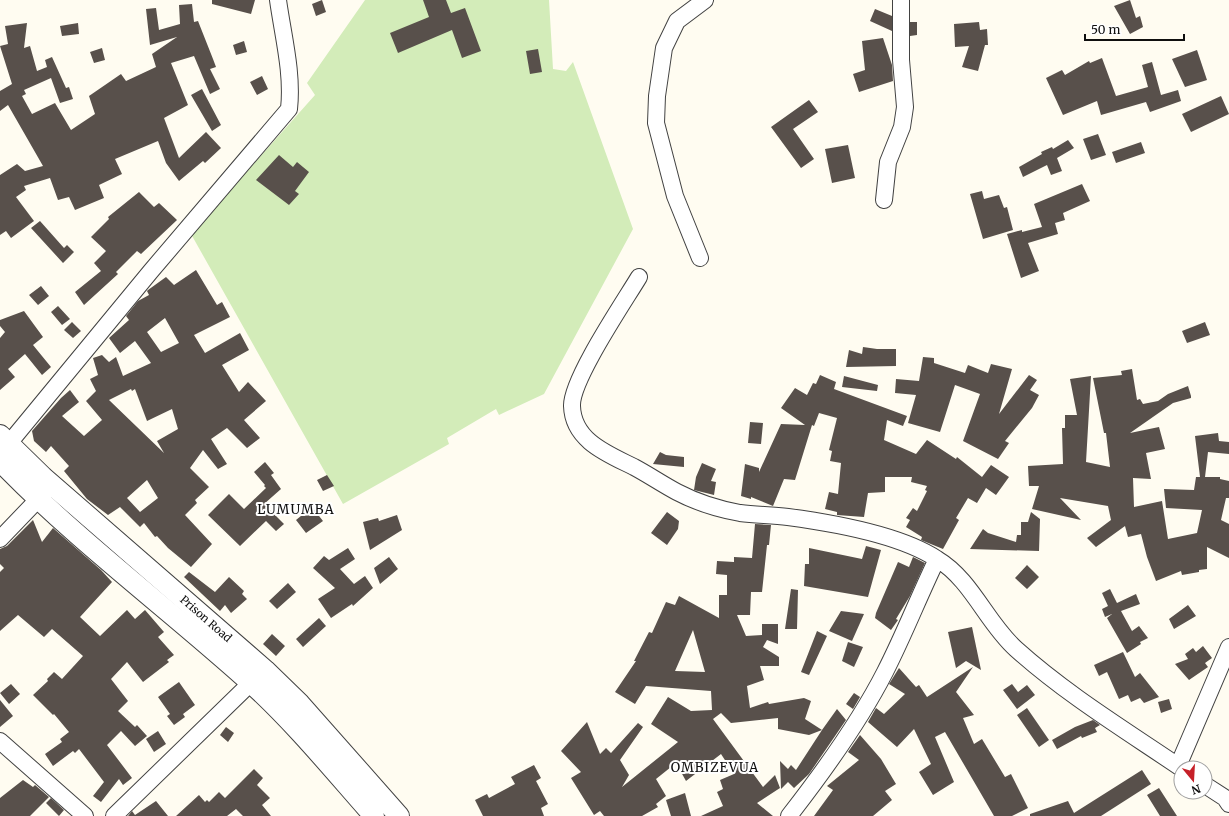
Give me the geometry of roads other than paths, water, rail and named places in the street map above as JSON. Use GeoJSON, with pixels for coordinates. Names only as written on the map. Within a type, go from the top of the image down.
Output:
{"type":"FeatureCollection","features":[{"type":"Feature","properties":{"kind":"street"},"geometry":{"type":"LineString","coordinates":[[2,448],[289,109],[291,94],[289,70],[278,0]]}},
{"type":"Feature","properties":{"kind":"street"},"geometry":{"type":"LineString","coordinates":[[700,258],[675,196],[656,123],[657,96],[664,48],[677,21],[705,0]]}},
{"type":"Feature","properties":{"kind":"street"},"geometry":{"type":"LineString","coordinates":[[884,200],[888,162],[902,127],[905,106],[901,60],[901,0]]}},
{"type":"Feature","properties":{"kind":"street"},"geometry":{"type":"LineString","coordinates":[[639,277],[576,383],[571,404],[578,430],[596,447],[677,492],[703,504],[740,513],[789,518],[841,526],[898,540],[937,558],[957,575],[1014,648],[1082,702],[1173,762]]}},
{"type":"Feature","properties":{"kind":"street","name":"Prison Road"},"geometry":{"type":"LineString","coordinates":[[2,448],[45,492],[258,676],[300,704],[399,816]]}},
{"type":"Feature","properties":{"kind":"street"},"geometry":{"type":"LineString","coordinates":[[0,539],[45,492]]}},
{"type":"Feature","properties":{"kind":"street"},"geometry":{"type":"LineString","coordinates":[[789,816],[820,776],[878,684],[937,558]]}},
{"type":"Feature","properties":{"kind":"street"},"geometry":{"type":"LineString","coordinates":[[1183,760],[1229,647]]}},
{"type":"Feature","properties":{"kind":"street"},"geometry":{"type":"LineString","coordinates":[[114,816],[258,676]]}},
{"type":"Feature","properties":{"kind":"street","name":"Prison Road"},"geometry":{"type":"LineString","coordinates":[[258,676],[288,718],[374,816]]}},
{"type":"Feature","properties":{"kind":"street"},"geometry":{"type":"LineString","coordinates":[[0,741],[85,816]]}},
{"type":"Feature","properties":{"kind":"street"},"geometry":{"type":"LineString","coordinates":[[1213,790],[1225,798],[1229,804]]}},
{"type":"Feature","properties":{"kind":"district","name":"LUMUMBA"},"geometry":{"type":"Point","coordinates":[296,509]}},
{"type":"Feature","properties":{"kind":"district","name":"OMBIZEVUA"},"geometry":{"type":"Point","coordinates":[715,767]}}]}
